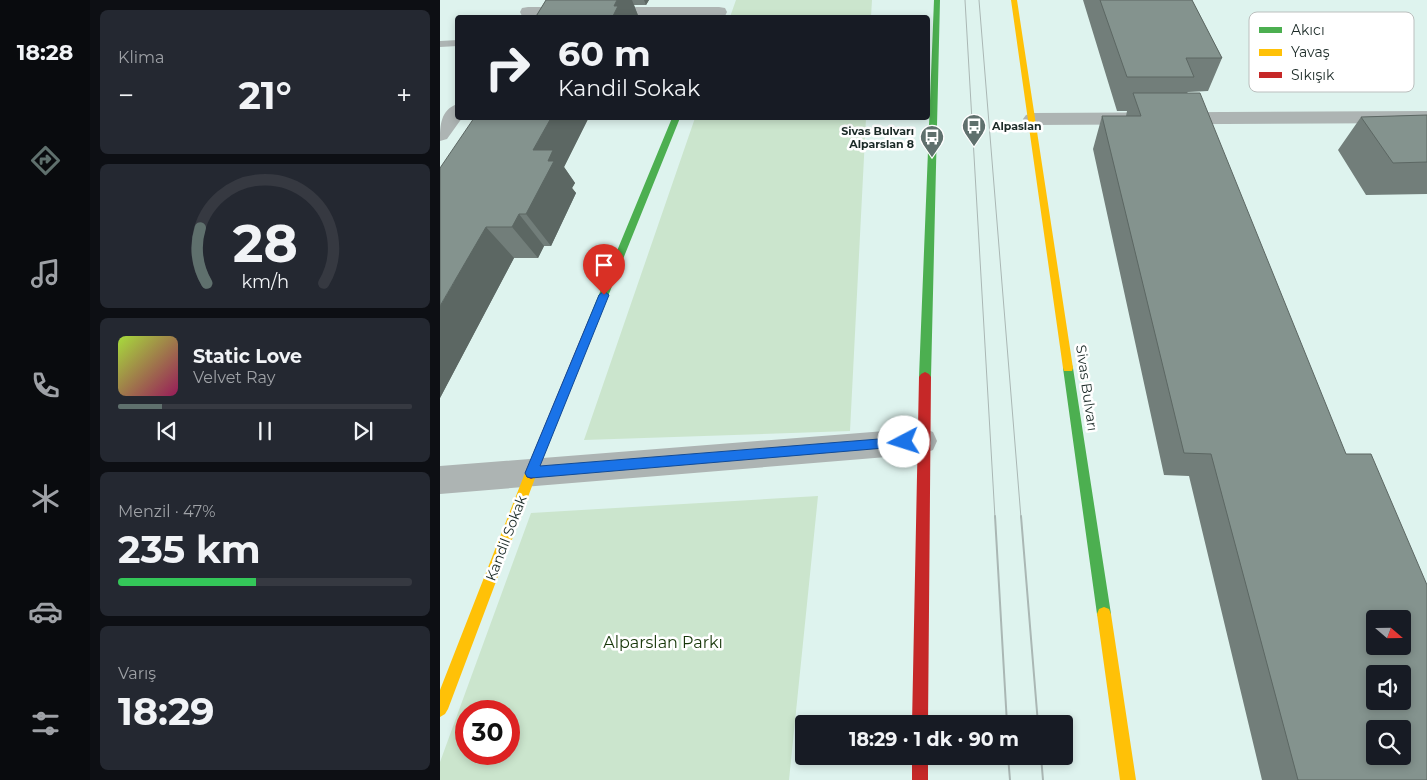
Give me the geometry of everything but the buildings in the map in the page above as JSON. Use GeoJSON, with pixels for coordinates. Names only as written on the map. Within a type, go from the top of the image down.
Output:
{"type":"FeatureCollection","features":[{"type":"Feature","properties":{"kind":"main road"},"geometry":{"type":"LineString","coordinates":[[920,715],[923,440],[937,0]]}},
{"type":"Feature","properties":{"kind":"main road","name":"Sivas Bulvarı"},"geometry":{"type":"LineString","coordinates":[[1014,0],[1033,119],[1128,780]]}},
{"type":"Feature","properties":{"kind":"main road","name":"Kandil Sokak"},"geometry":{"type":"LineString","coordinates":[[440,709],[531,473],[675,120]]}},
{"type":"Feature","properties":{"kind":"main road"},"geometry":{"type":"LineString","coordinates":[[920,765],[920,780]]}},
{"type":"Feature","properties":{"kind":"street"},"geometry":{"type":"LineString","coordinates":[[530,10],[720,10]]}},
{"type":"Feature","properties":{"kind":"street"},"geometry":{"type":"LineString","coordinates":[[440,134],[455,114]]}},
{"type":"Feature","properties":{"kind":"street"},"geometry":{"type":"LineString","coordinates":[[1033,119],[1427,116]]}},
{"type":"Feature","properties":{"kind":"street"},"geometry":{"type":"LineString","coordinates":[[440,480],[923,440]]}},
{"type":"Feature","properties":{"kind":"lane"},"geometry":{"type":"LineString","coordinates":[[440,44],[455,43]]}},
{"type":"Feature","properties":{"kind":"green space"},"geometry":{"type":"Polygon","coordinates":[[[736,0],[872,0],[871,15],[731,15],[736,0]]]}},
{"type":"Feature","properties":{"kind":"green space"},"geometry":{"type":"Polygon","coordinates":[[[694,120],[866,120],[850,431],[584,440],[694,120]]]}},
{"type":"Feature","properties":{"kind":"green space","name":"Alparslan Parkı"},"geometry":{"type":"Polygon","coordinates":[[[818,496],[789,780],[440,780],[440,762],[455,721],[455,765],[520,765],[520,700],[463,700],[531,513],[818,496]]]}},
{"type":"Feature","properties":{"kind":"tram line"},"geometry":{"type":"LineString","coordinates":[[965,0],[995,518]]}},
{"type":"Feature","properties":{"kind":"tram line"},"geometry":{"type":"LineString","coordinates":[[979,0],[1021,518]]}},
{"type":"Feature","properties":{"kind":"tram line"},"geometry":{"type":"LineString","coordinates":[[995,516],[1006,715]]}},
{"type":"Feature","properties":{"kind":"tram line"},"geometry":{"type":"LineString","coordinates":[[1021,516],[1037,715]]}},
{"type":"Feature","properties":{"kind":"tram line"},"geometry":{"type":"LineString","coordinates":[[1009,765],[1010,780]]}},
{"type":"Feature","properties":{"kind":"tram line"},"geometry":{"type":"LineString","coordinates":[[1042,765],[1043,780]]}},
{"type":"Feature","properties":{"kind":"traffic: fast"},"geometry":{"type":"LineString","coordinates":[[925,377],[937,0]]}},
{"type":"Feature","properties":{"kind":"traffic: fast"},"geometry":{"type":"LineString","coordinates":[[593,321],[675,120]]}},
{"type":"Feature","properties":{"kind":"traffic: fast"},"geometry":{"type":"LineString","coordinates":[[1068,368],[1104,614]]}},
{"type":"Feature","properties":{"kind":"traffic: slow"},"geometry":{"type":"LineString","coordinates":[[1014,0],[1068,368]]}},
{"type":"Feature","properties":{"kind":"traffic: slow"},"geometry":{"type":"LineString","coordinates":[[440,709],[531,473]]}},
{"type":"Feature","properties":{"kind":"traffic: slow"},"geometry":{"type":"LineString","coordinates":[[1104,614],[1128,780]]}},
{"type":"Feature","properties":{"kind":"traffic: jam"},"geometry":{"type":"LineString","coordinates":[[531,473],[593,321]]}},
{"type":"Feature","properties":{"kind":"traffic: jam"},"geometry":{"type":"LineString","coordinates":[[920,715],[925,377]]}},
{"type":"Feature","properties":{"kind":"traffic: jam"},"geometry":{"type":"LineString","coordinates":[[920,765],[920,780]]}},
{"type":"Feature","properties":{"kind":"place","name":"Alpaslan"},"geometry":{"type":"Point","coordinates":[974,147]}},
{"type":"Feature","properties":{"kind":"place","name":"Sivas Bulvarı Alparslan 8"},"geometry":{"type":"Point","coordinates":[932,158]}},
{"type":"Feature","properties":{"kind":"route"},"geometry":{"type":"LineString","coordinates":[[604,295],[531,473],[904,442]]}}]}
